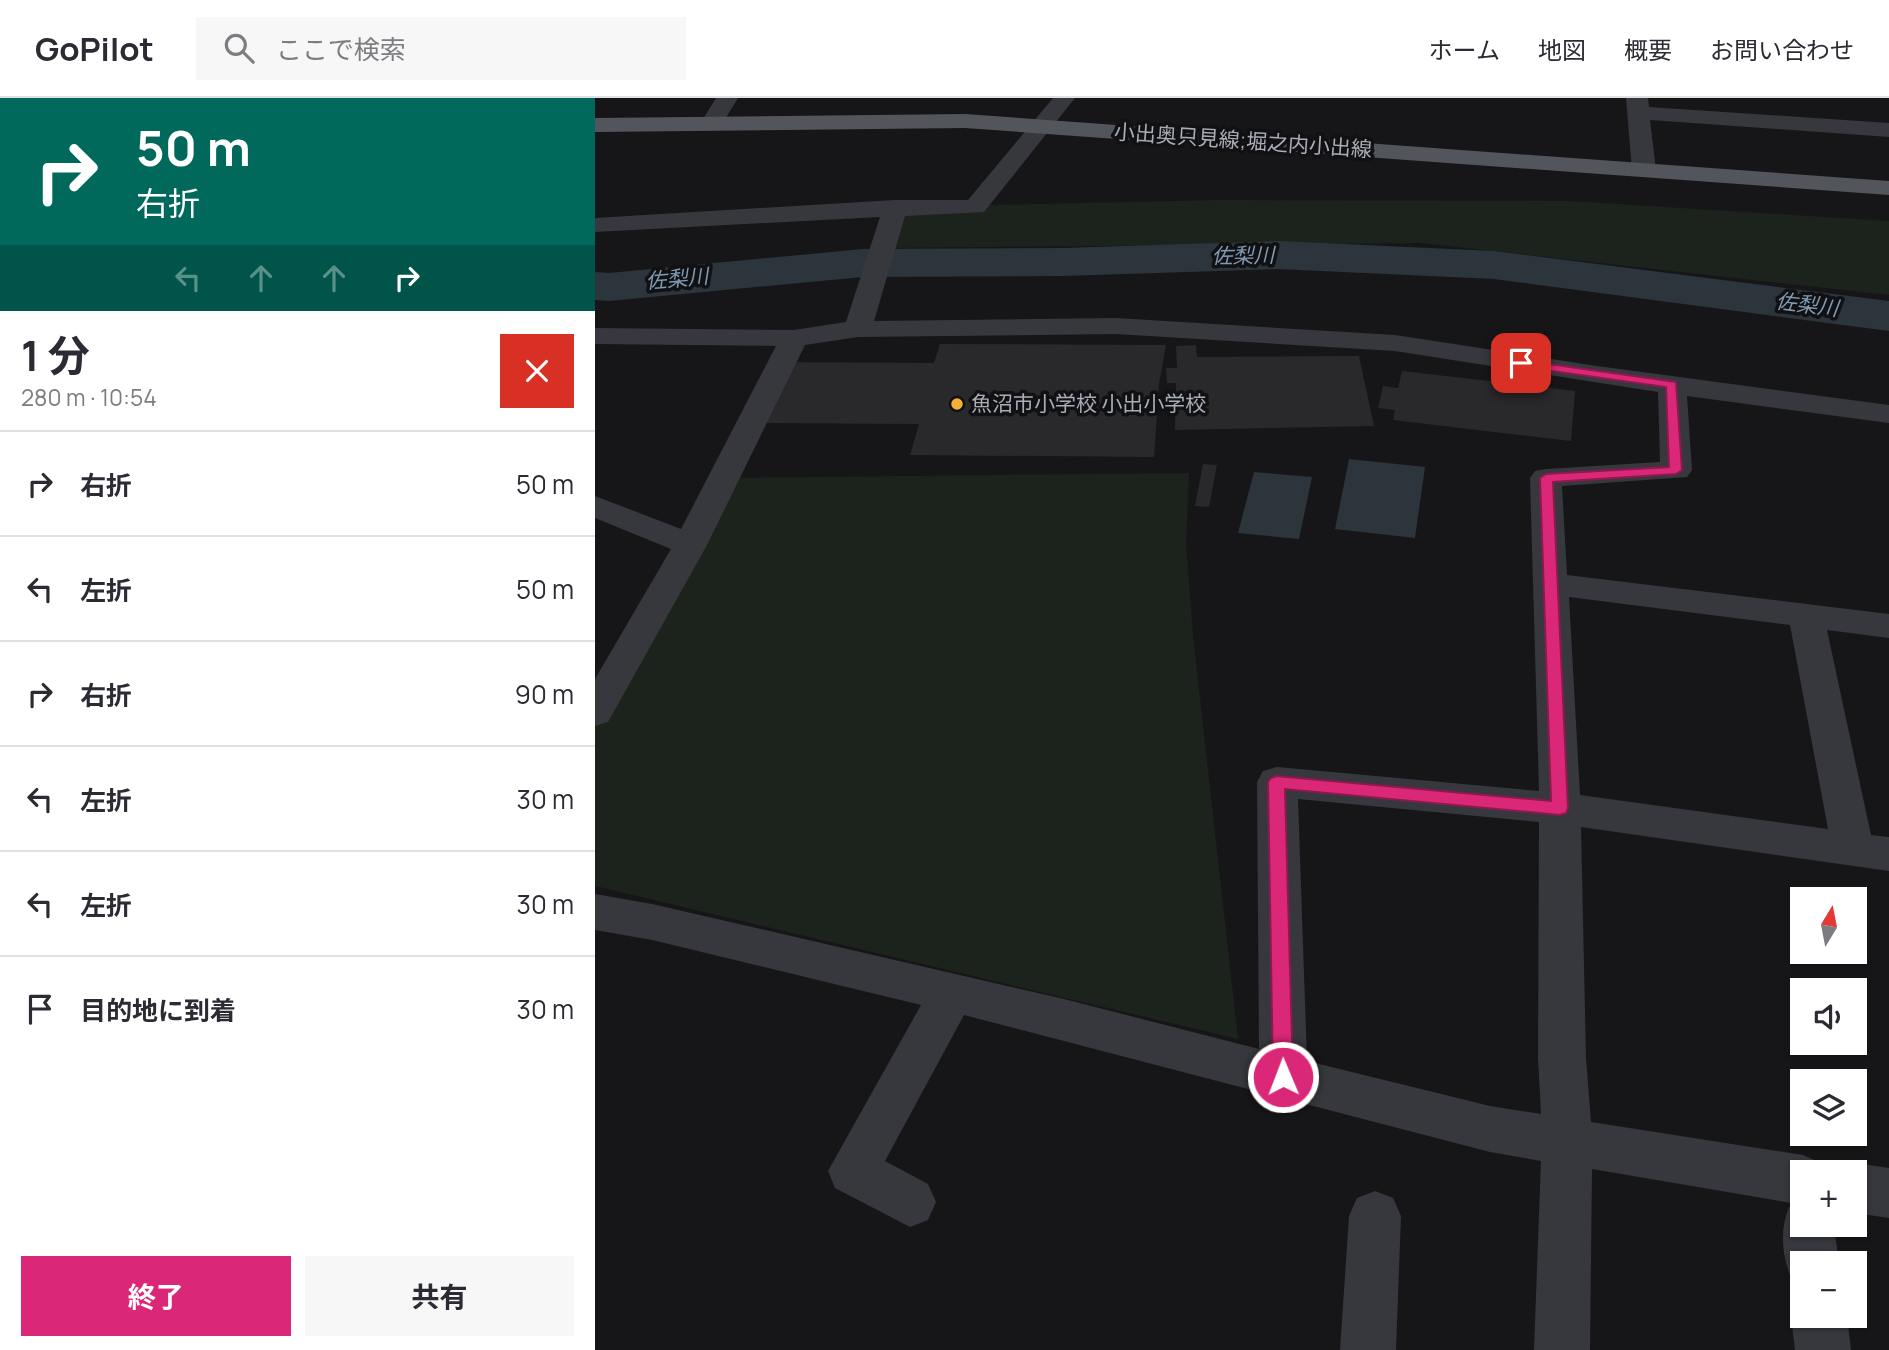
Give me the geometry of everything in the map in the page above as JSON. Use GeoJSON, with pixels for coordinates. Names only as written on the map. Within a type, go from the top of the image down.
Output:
{"type":"FeatureCollection","features":[{"type":"Feature","properties":{"kind":"main road","name":"小出奥只見線;堀之内小出線"},"geometry":{"type":"LineString","coordinates":[[595,125],[965,121],[1889,188]]}},
{"type":"Feature","properties":{"kind":"street"},"geometry":{"type":"LineString","coordinates":[[711,124],[727,98]]}},
{"type":"Feature","properties":{"kind":"street"},"geometry":{"type":"LineString","coordinates":[[595,225],[975,207],[1064,98]]}},
{"type":"Feature","properties":{"kind":"street"},"geometry":{"type":"LineString","coordinates":[[1644,170],[1637,105],[1889,130]]}},
{"type":"Feature","properties":{"kind":"street"},"geometry":{"type":"LineString","coordinates":[[860,324],[894,211]]}},
{"type":"Feature","properties":{"kind":"street"},"geometry":{"type":"LineString","coordinates":[[595,336],[794,338],[860,324],[1116,326],[1395,342],[1597,375],[1889,414]]}},
{"type":"Feature","properties":{"kind":"street"},"geometry":{"type":"LineString","coordinates":[[595,712],[690,545],[794,338]]}},
{"type":"Feature","properties":{"kind":"street"},"geometry":{"type":"LineString","coordinates":[[1562,1350],[1567,1143],[1562,1058],[1560,808],[1546,478],[1676,470],[1672,384]]}},
{"type":"Feature","properties":{"kind":"street"},"geometry":{"type":"LineString","coordinates":[[595,506],[690,545]]}},
{"type":"Feature","properties":{"kind":"street"},"geometry":{"type":"LineString","coordinates":[[1551,584],[1889,626]]}},
{"type":"Feature","properties":{"kind":"street"},"geometry":{"type":"LineString","coordinates":[[1283,1077],[1276,782],[1560,808],[1871,852],[1807,615]]}},
{"type":"Feature","properties":{"kind":"street"},"geometry":{"type":"LineString","coordinates":[[595,912],[652,922],[1065,1019],[1490,1129],[1790,1178]]}},
{"type":"Feature","properties":{"kind":"street"},"geometry":{"type":"LineString","coordinates":[[909,1202],[853,1171],[953,993]]}},
{"type":"Feature","properties":{"kind":"street"},"geometry":{"type":"LineString","coordinates":[[1867,1190],[1889,1193]]}},
{"type":"Feature","properties":{"kind":"street"},"geometry":{"type":"LineString","coordinates":[[1368,1350],[1375,1216]]}},
{"type":"Feature","properties":{"kind":"street"},"geometry":{"type":"LineString","coordinates":[[1820,1328],[1822,1350]]}},
{"type":"Feature","properties":{"kind":"shaded area"},"geometry":{"type":"Polygon","coordinates":[[[1220,200],[1571,201],[1889,221],[1889,295],[1421,243],[884,248],[895,207],[1220,200]]]}},
{"type":"Feature","properties":{"kind":"shaded area"},"geometry":{"type":"Polygon","coordinates":[[[1349,459],[1425,467],[1415,538],[1335,529],[1349,459]]]}},
{"type":"Feature","properties":{"kind":"shaded area"},"geometry":{"type":"Polygon","coordinates":[[[1254,472],[1312,477],[1299,539],[1238,533],[1254,472]]]}},
{"type":"Feature","properties":{"kind":"shaded area"},"geometry":{"type":"Polygon","coordinates":[[[1189,473],[1186,543],[1193,635],[1238,1039],[595,886],[595,706],[719,478],[1189,473]]]}},
{"type":"Feature","properties":{"kind":"building","name":"魚沼市小学校 小出小学校"},"geometry":{"type":"Polygon","coordinates":[[[940,344],[1166,345],[1159,384],[1154,457],[910,455],[919,424],[747,423],[777,362],[934,363],[940,344]]]}},
{"type":"Feature","properties":{"kind":"building"},"geometry":{"type":"Polygon","coordinates":[[[1196,345],[1197,357],[1359,356],[1374,426],[1175,430],[1176,383],[1167,383],[1166,368],[1177,368],[1176,346],[1196,345]]]}},
{"type":"Feature","properties":{"kind":"building"},"geometry":{"type":"Polygon","coordinates":[[[1402,371],[1575,391],[1571,441],[1393,420],[1395,410],[1378,408],[1383,386],[1398,388],[1402,371]]]}},
{"type":"Feature","properties":{"kind":"building"},"geometry":{"type":"Polygon","coordinates":[[[1203,464],[1217,465],[1209,507],[1195,506],[1203,464]]]}},
{"type":"Feature","properties":{"kind":"waterway","name":"佐梨川"},"geometry":{"type":"LineString","coordinates":[[595,286],[609,287],[863,263],[1063,262],[1278,255],[1494,265],[1889,316]]}},
{"type":"Feature","properties":{"kind":"place","name":"魚沼市小学校 小出小学校"},"geometry":{"type":"Point","coordinates":[957,404]}},
{"type":"Feature","properties":{"kind":"route"},"geometry":{"type":"LineString","coordinates":[[1283,1077],[1276,782],[1560,808],[1546,478],[1676,470],[1672,384],[1521,363]]}}]}
